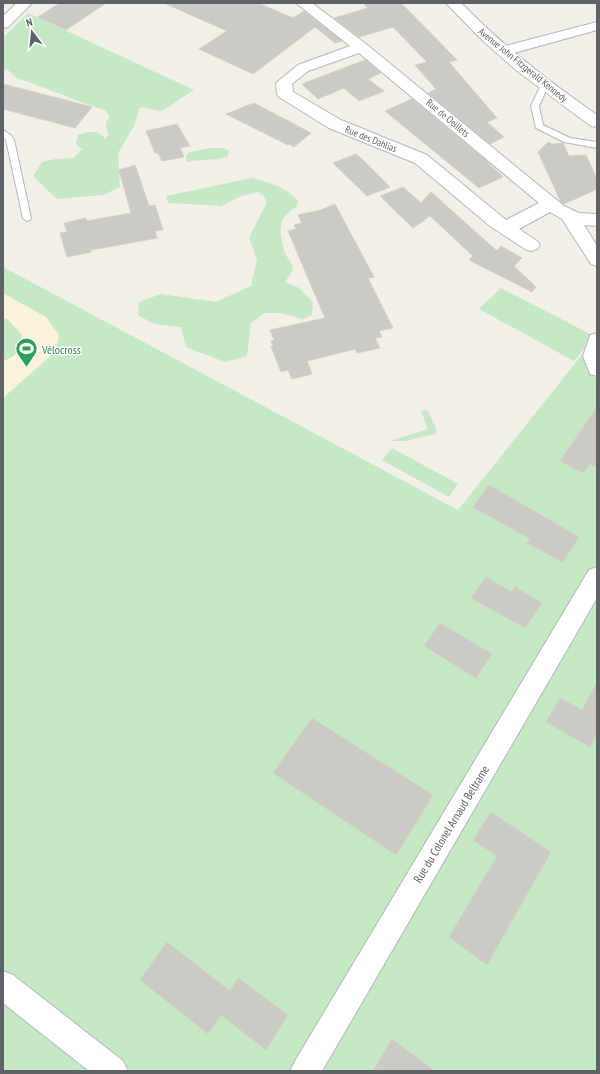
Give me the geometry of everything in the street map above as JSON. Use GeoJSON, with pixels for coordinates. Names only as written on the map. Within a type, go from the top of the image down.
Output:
{"type":"FeatureCollection","features":[{"type":"Feature","properties":{"kind":"street"},"geometry":{"type":"LineString","coordinates":[[3,24],[25,3]]}},
{"type":"Feature","properties":{"kind":"street","name":"Rue de Oeillets"},"geometry":{"type":"LineString","coordinates":[[303,3],[361,47],[551,204],[570,216],[581,220],[597,220]]}},
{"type":"Feature","properties":{"kind":"street","name":"Avenue John Fitzgerald Kennedy"},"geometry":{"type":"LineString","coordinates":[[453,3],[476,27],[503,51],[545,85],[597,122]]}},
{"type":"Feature","properties":{"kind":"street"},"geometry":{"type":"LineString","coordinates":[[503,51],[597,26]]}},
{"type":"Feature","properties":{"kind":"street","name":"Rue des Dahlias"},"geometry":{"type":"LineString","coordinates":[[361,47],[303,68],[284,84],[285,94],[335,124],[422,159],[496,222],[530,245]]}},
{"type":"Feature","properties":{"kind":"street"},"geometry":{"type":"LineString","coordinates":[[506,228],[551,204]]}},
{"type":"Feature","properties":{"kind":"street"},"geometry":{"type":"LineString","coordinates":[[570,216],[597,260]]}},
{"type":"Feature","properties":{"kind":"street"},"geometry":{"type":"LineString","coordinates":[[597,340],[593,356],[597,369]]}},
{"type":"Feature","properties":{"kind":"street","name":"Rue du Colonel Arnaud Beltrame"},"geometry":{"type":"LineString","coordinates":[[305,1071],[597,577]]}},
{"type":"Feature","properties":{"kind":"street"},"geometry":{"type":"LineString","coordinates":[[3,986],[113,1071]]}},
{"type":"Feature","properties":{"kind":"lane"},"geometry":{"type":"LineString","coordinates":[[545,85],[535,106],[539,126],[572,143],[597,145]]}},
{"type":"Feature","properties":{"kind":"lane"},"geometry":{"type":"LineString","coordinates":[[3,133],[11,140],[10,151],[27,218]]}},
{"type":"Feature","properties":{"kind":"green space"},"geometry":{"type":"Polygon","coordinates":[[[28,13],[194,90],[162,111],[140,107],[134,126],[118,153],[120,187],[103,195],[57,199],[33,176],[42,162],[56,159],[74,158],[82,149],[76,144],[78,135],[96,132],[105,139],[109,134],[106,125],[110,117],[106,111],[15,77],[7,69],[3,70],[3,38],[28,13]]]}},
{"type":"Feature","properties":{"kind":"green space"},"geometry":{"type":"Polygon","coordinates":[[[211,148],[224,148],[229,151],[228,156],[218,159],[186,162],[186,155],[190,152],[211,148]]]}},
{"type":"Feature","properties":{"kind":"green space"},"geometry":{"type":"Polygon","coordinates":[[[252,178],[289,192],[298,201],[297,206],[292,209],[282,220],[281,225],[284,250],[293,267],[293,270],[285,282],[299,288],[313,302],[312,315],[303,319],[280,313],[265,313],[251,323],[247,356],[225,362],[186,347],[181,327],[154,324],[138,315],[139,302],[161,294],[216,302],[251,286],[257,259],[249,238],[267,202],[264,196],[258,192],[241,196],[221,206],[168,203],[166,196],[252,178]]]}},
{"type":"Feature","properties":{"kind":"green space"},"geometry":{"type":"Polygon","coordinates":[[[3,267],[458,510],[597,336],[597,1071],[3,1071],[3,267]]]}},
{"type":"Feature","properties":{"kind":"green space"},"geometry":{"type":"Polygon","coordinates":[[[501,288],[594,336],[574,361],[479,309],[501,288]]]}},
{"type":"Feature","properties":{"kind":"green space"},"geometry":{"type":"Polygon","coordinates":[[[421,411],[428,411],[437,431],[435,434],[405,441],[390,441],[428,429],[421,411]]]}},
{"type":"Feature","properties":{"kind":"green space"},"geometry":{"type":"Polygon","coordinates":[[[392,448],[458,484],[449,497],[382,460],[392,448]]]}},
{"type":"Feature","properties":{"kind":"sand"},"geometry":{"type":"Polygon","coordinates":[[[3,293],[46,317],[59,335],[55,352],[3,398],[3,361],[15,355],[19,348],[22,335],[7,319],[3,318],[3,293]]]}},
{"type":"Feature","properties":{"kind":"building"},"geometry":{"type":"Polygon","coordinates":[[[60,3],[106,3],[66,30],[38,17],[60,3]]]}},
{"type":"Feature","properties":{"kind":"building"},"geometry":{"type":"Polygon","coordinates":[[[164,3],[258,3],[293,18],[304,11],[342,41],[335,43],[315,27],[253,74],[199,49],[227,31],[164,3]]]}},
{"type":"Feature","properties":{"kind":"building"},"geometry":{"type":"Polygon","coordinates":[[[363,3],[401,3],[457,60],[449,62],[497,118],[487,122],[504,137],[490,144],[428,93],[436,89],[415,65],[427,62],[393,27],[359,37],[334,18],[368,8],[363,3]]]}},
{"type":"Feature","properties":{"kind":"building"},"geometry":{"type":"Polygon","coordinates":[[[365,60],[381,73],[368,79],[384,91],[359,101],[344,88],[318,99],[302,84],[365,60]]]}},
{"type":"Feature","properties":{"kind":"building"},"geometry":{"type":"Polygon","coordinates":[[[3,84],[92,107],[75,128],[3,109],[3,84]]]}},
{"type":"Feature","properties":{"kind":"building"},"geometry":{"type":"Polygon","coordinates":[[[412,99],[503,177],[479,188],[385,111],[412,99]]]}},
{"type":"Feature","properties":{"kind":"building"},"geometry":{"type":"Polygon","coordinates":[[[254,103],[311,133],[294,147],[226,114],[254,103]]]}},
{"type":"Feature","properties":{"kind":"building"},"geometry":{"type":"Polygon","coordinates":[[[177,124],[190,146],[180,148],[184,157],[162,161],[158,153],[155,153],[146,131],[177,124]]]}},
{"type":"Feature","properties":{"kind":"building"},"geometry":{"type":"Polygon","coordinates":[[[548,142],[553,144],[563,143],[569,156],[586,155],[597,179],[597,189],[563,204],[538,152],[548,142]]]}},
{"type":"Feature","properties":{"kind":"building"},"geometry":{"type":"Polygon","coordinates":[[[356,154],[390,187],[367,196],[333,163],[356,154]]]}},
{"type":"Feature","properties":{"kind":"building"},"geometry":{"type":"Polygon","coordinates":[[[135,165],[149,206],[155,205],[163,230],[155,231],[157,238],[91,250],[91,252],[67,257],[60,233],[67,232],[64,223],[86,218],[87,221],[131,213],[119,170],[135,165]]]}},
{"type":"Feature","properties":{"kind":"building"},"geometry":{"type":"Polygon","coordinates":[[[403,187],[421,203],[431,192],[497,251],[501,246],[522,258],[514,266],[536,287],[532,292],[469,260],[473,256],[430,216],[413,228],[380,196],[403,187]]]}},
{"type":"Feature","properties":{"kind":"building"},"geometry":{"type":"Polygon","coordinates":[[[335,204],[374,277],[368,278],[393,328],[379,331],[382,337],[375,338],[380,348],[357,353],[355,349],[307,361],[312,374],[292,379],[288,370],[281,372],[271,346],[273,346],[271,341],[274,340],[270,330],[325,318],[288,231],[296,229],[294,225],[302,223],[298,215],[321,210],[335,204]]]}},
{"type":"Feature","properties":{"kind":"building"},"geometry":{"type":"Polygon","coordinates":[[[597,407],[597,468],[590,464],[583,473],[560,461],[597,407]]]}},
{"type":"Feature","properties":{"kind":"building"},"geometry":{"type":"Polygon","coordinates":[[[489,485],[579,537],[563,562],[527,543],[530,539],[473,507],[489,485]]]}},
{"type":"Feature","properties":{"kind":"building"},"geometry":{"type":"Polygon","coordinates":[[[486,577],[512,592],[515,587],[542,603],[525,628],[471,598],[486,577]]]}},
{"type":"Feature","properties":{"kind":"building"},"geometry":{"type":"Polygon","coordinates":[[[440,623],[492,654],[476,678],[424,646],[440,623]]]}},
{"type":"Feature","properties":{"kind":"building"},"geometry":{"type":"Polygon","coordinates":[[[597,682],[597,734],[590,747],[546,722],[560,698],[582,710],[597,682]]]}},
{"type":"Feature","properties":{"kind":"building"},"geometry":{"type":"Polygon","coordinates":[[[312,718],[433,795],[396,855],[273,773],[312,718]]]}},
{"type":"Feature","properties":{"kind":"building"},"geometry":{"type":"Polygon","coordinates":[[[491,812],[551,852],[487,965],[449,937],[497,856],[473,840],[491,812]]]}},
{"type":"Feature","properties":{"kind":"building"},"geometry":{"type":"Polygon","coordinates":[[[167,942],[230,991],[238,978],[288,1015],[266,1050],[221,1015],[208,1034],[140,980],[167,942]]]}},
{"type":"Feature","properties":{"kind":"building"},"geometry":{"type":"Polygon","coordinates":[[[392,1039],[435,1071],[373,1071],[392,1039]]]}},
{"type":"Feature","properties":{"kind":"place","name":"Vélocross"},"geometry":{"type":"Point","coordinates":[27,368]}}]}
